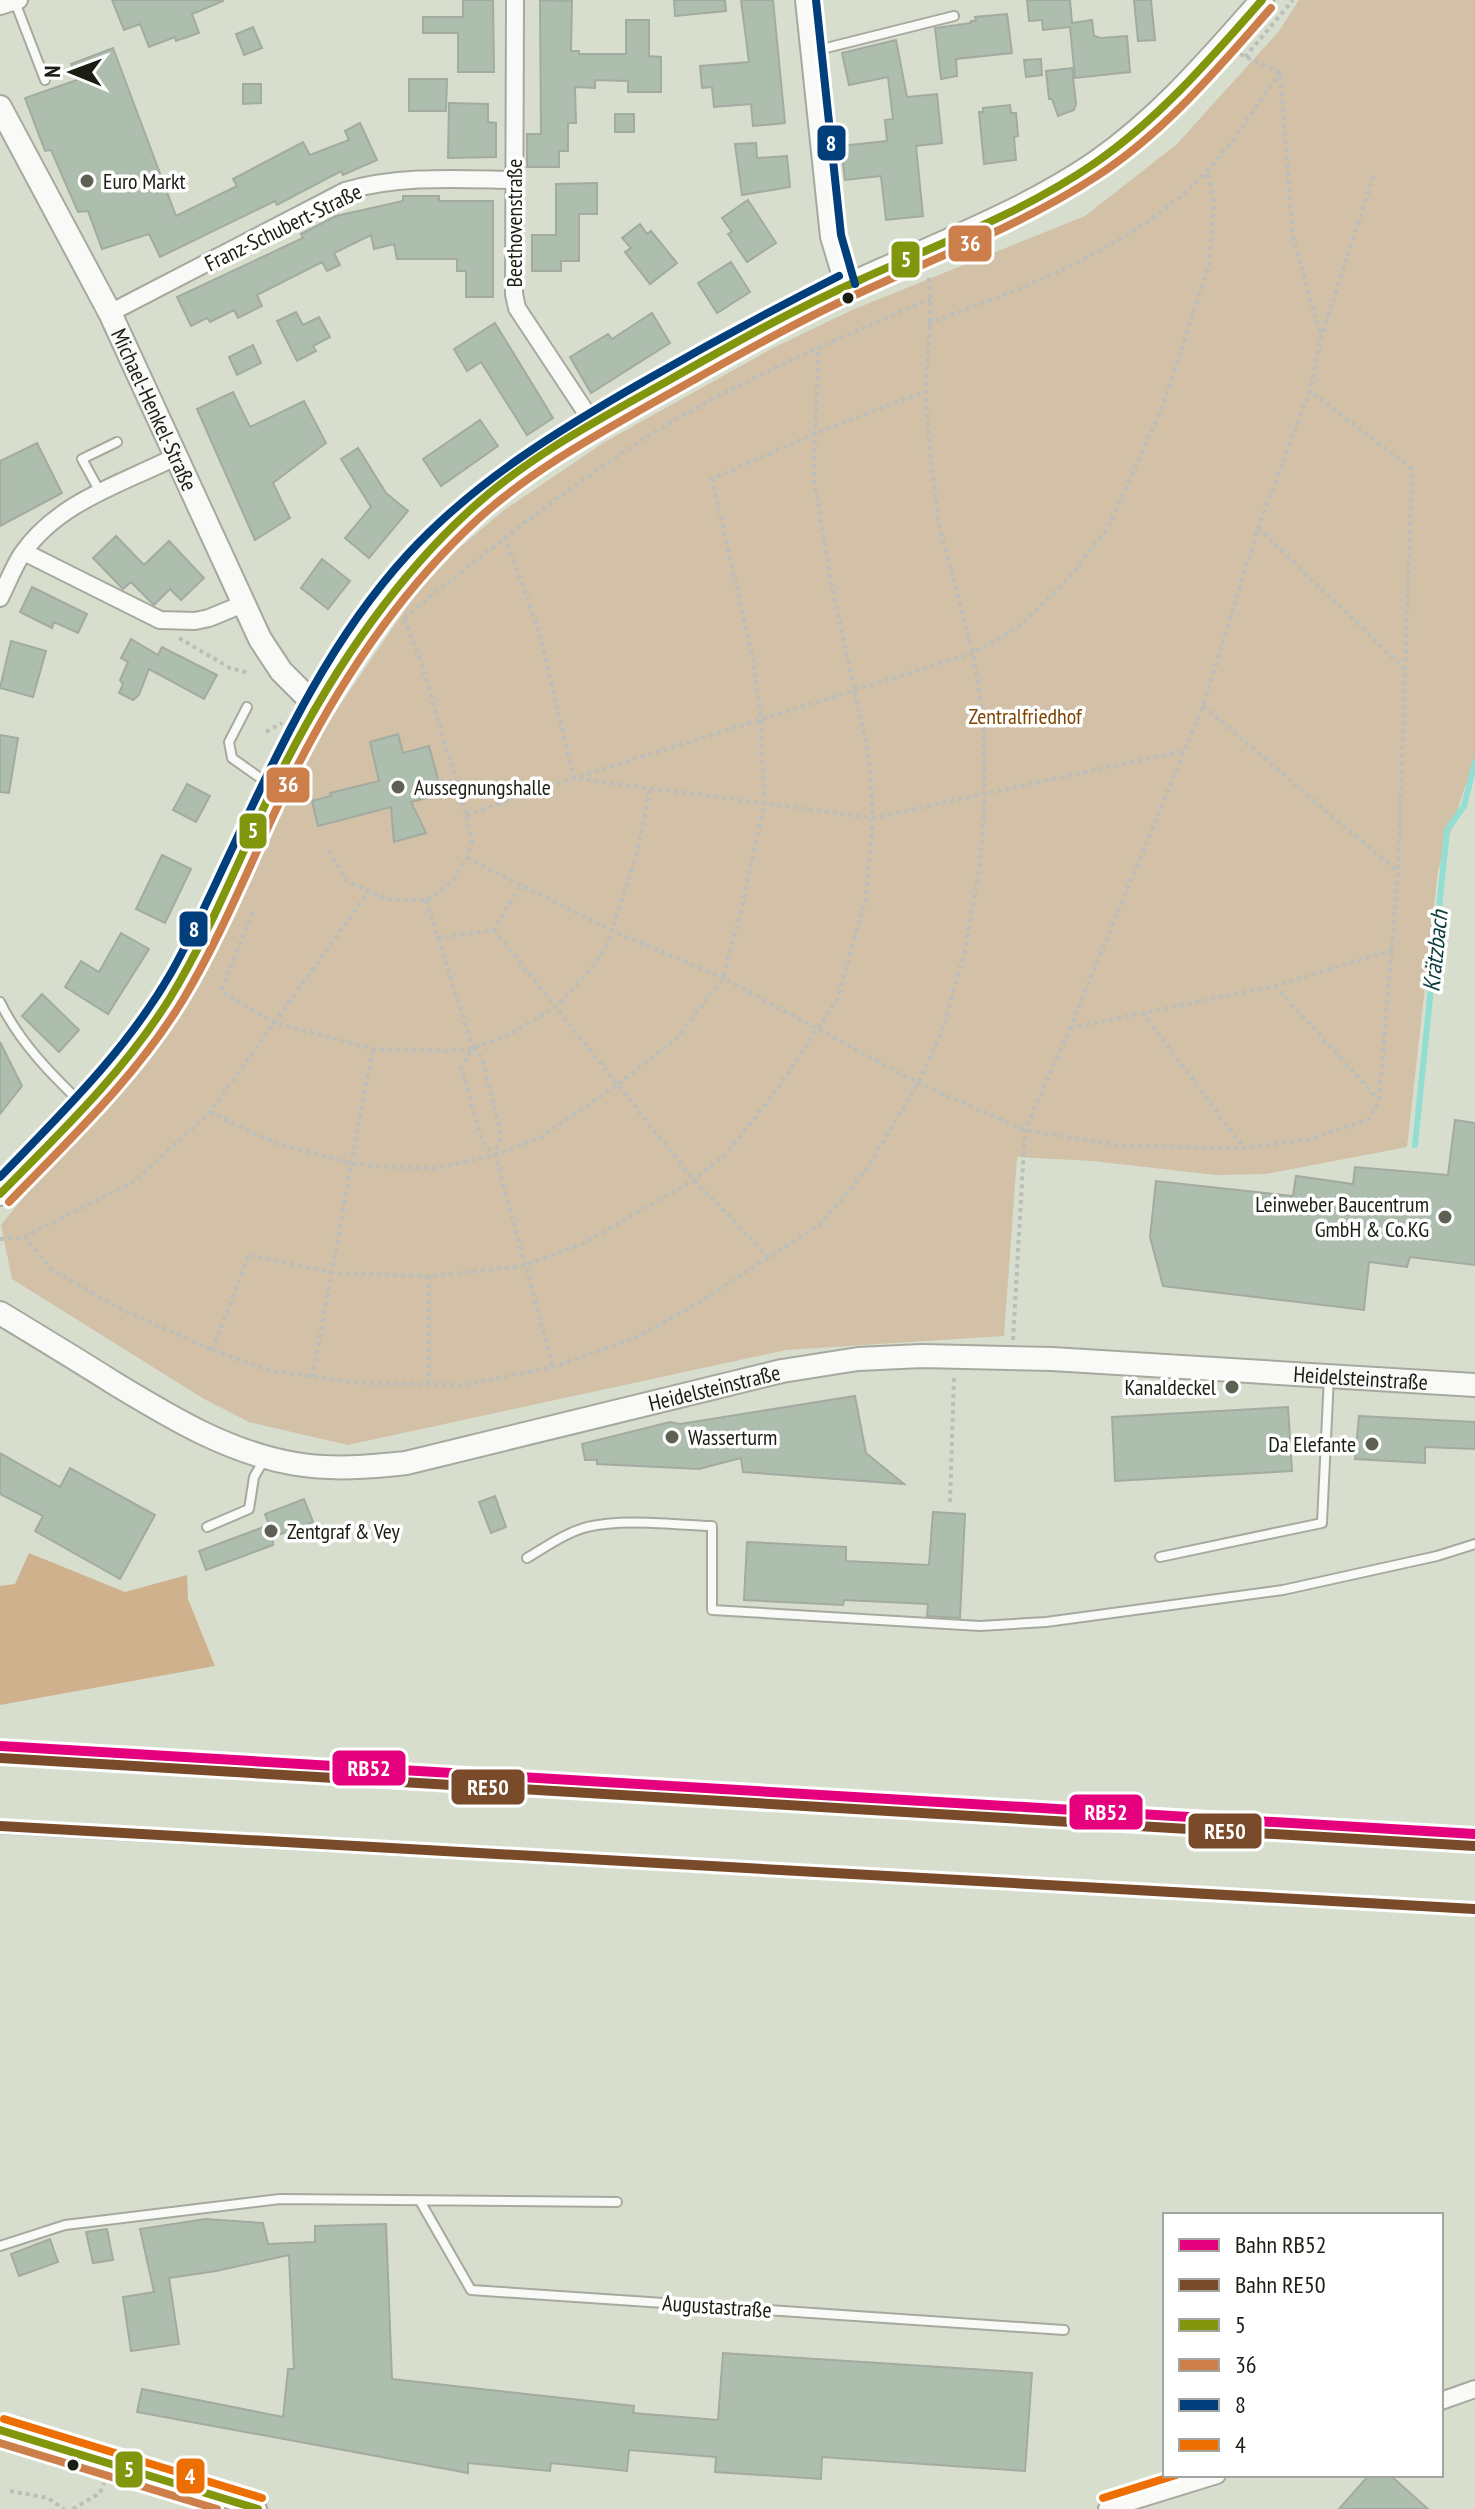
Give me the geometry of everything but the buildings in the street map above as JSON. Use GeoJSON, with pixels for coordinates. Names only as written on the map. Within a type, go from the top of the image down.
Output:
{"type":"FeatureCollection","features":[{"type":"Feature","properties":{"kind":"main road"},"geometry":{"type":"LineString","coordinates":[[0,1194],[136,1049],[173,994],[274,788],[342,661],[399,584],[472,507],[527,465],[593,423],[844,287],[1013,209],[1055,188],[1096,162],[1167,104],[1262,0]]}},
{"type":"Feature","properties":{"kind":"main road","name":"Michael-Henkel-Straße"},"geometry":{"type":"LineString","coordinates":[[2,116],[110,313],[260,639],[281,671],[317,707]]}},
{"type":"Feature","properties":{"kind":"main road","name":"Heidelsteinstraße"},"geometry":{"type":"LineString","coordinates":[[0,1313],[213,1439],[296,1464],[346,1468],[406,1463],[486,1446],[628,1407],[782,1371],[858,1359],[922,1356],[1013,1358],[1475,1385]]}},
{"type":"Feature","properties":{"kind":"street","name":"Beethovenstraße"},"geometry":{"type":"LineString","coordinates":[[515,0],[514,294],[517,308],[593,423]]}},
{"type":"Feature","properties":{"kind":"street"},"geometry":{"type":"LineString","coordinates":[[804,0],[829,237],[844,287]]}},
{"type":"Feature","properties":{"kind":"street","name":"Franz-Schubert-Straße"},"geometry":{"type":"LineString","coordinates":[[110,313],[345,191],[400,180],[514,180]]}},
{"type":"Feature","properties":{"kind":"street"},"geometry":{"type":"LineString","coordinates":[[0,598],[24,552],[57,518],[99,490],[177,456]]}},
{"type":"Feature","properties":{"kind":"street"},"geometry":{"type":"LineString","coordinates":[[24,552],[160,620],[195,621],[243,604]]}},
{"type":"Feature","properties":{"kind":"street"},"geometry":{"type":"LineString","coordinates":[[1443,2400],[1475,2389]]}},
{"type":"Feature","properties":{"kind":"street"},"geometry":{"type":"LineString","coordinates":[[0,2430],[258,2509]]}},
{"type":"Feature","properties":{"kind":"street"},"geometry":{"type":"LineString","coordinates":[[1107,2509],[1211,2477]]}},
{"type":"Feature","properties":{"kind":"lane"},"geometry":{"type":"LineString","coordinates":[[11,2],[45,80]]}},
{"type":"Feature","properties":{"kind":"lane"},"geometry":{"type":"LineString","coordinates":[[809,53],[954,16]]}},
{"type":"Feature","properties":{"kind":"lane"},"geometry":{"type":"LineString","coordinates":[[99,490],[82,459],[117,442]]}},
{"type":"Feature","properties":{"kind":"lane"},"geometry":{"type":"LineString","coordinates":[[247,707],[229,742],[232,758],[274,788]]}},
{"type":"Feature","properties":{"kind":"lane"},"geometry":{"type":"LineString","coordinates":[[0,1002],[9,1021],[31,1051],[84,1106]]}},
{"type":"Feature","properties":{"kind":"lane"},"geometry":{"type":"LineString","coordinates":[[1160,1557],[1322,1523],[1329,1375]]}},
{"type":"Feature","properties":{"kind":"lane"},"geometry":{"type":"LineString","coordinates":[[207,1527],[249,1509],[254,1477],[266,1457]]}},
{"type":"Feature","properties":{"kind":"lane"},"geometry":{"type":"LineString","coordinates":[[527,1558],[567,1534],[589,1527],[617,1524],[712,1526],[712,1610],[980,1626],[1046,1622],[1283,1590],[1437,1556],[1475,1544]]}},
{"type":"Feature","properties":{"kind":"lane"},"geometry":{"type":"LineString","coordinates":[[0,2246],[65,2225],[280,2199],[617,2202]]}},
{"type":"Feature","properties":{"kind":"lane","name":"Augustastraße"},"geometry":{"type":"LineString","coordinates":[[420,2201],[471,2290],[1064,2330]]}},
{"type":"Feature","properties":{"kind":"path"},"geometry":{"type":"LineString","coordinates":[[1280,73],[1245,57],[1293,0]]}},
{"type":"Feature","properties":{"kind":"path"},"geometry":{"type":"LineString","coordinates":[[928,323],[981,305],[1061,270],[1148,223],[1207,171],[1280,73]]}},
{"type":"Feature","properties":{"kind":"path"},"geometry":{"type":"LineString","coordinates":[[1280,73],[1293,237],[1321,338]]}},
{"type":"Feature","properties":{"kind":"path"},"geometry":{"type":"LineString","coordinates":[[466,815],[973,653],[1016,629],[1069,578],[1109,526],[1163,405],[1209,265],[1214,202],[1207,171]]}},
{"type":"Feature","properties":{"kind":"path"},"geometry":{"type":"LineString","coordinates":[[1013,1342],[1025,1130],[1203,706],[1258,528],[1310,391],[1321,338],[1374,174]]}},
{"type":"Feature","properties":{"kind":"path"},"geometry":{"type":"LineString","coordinates":[[24,1237],[51,1269],[119,1308],[212,1350],[268,1370],[357,1383],[463,1385],[553,1367],[632,1339],[690,1308],[821,1224],[866,1170],[918,1083],[942,1032],[965,950],[980,865],[985,792],[983,716],[973,653],[939,526],[926,391],[931,298],[928,274]]}},
{"type":"Feature","properties":{"kind":"path"},"geometry":{"type":"LineString","coordinates":[[404,618],[505,537],[640,441],[740,385],[931,298]]}},
{"type":"Feature","properties":{"kind":"path"},"geometry":{"type":"LineString","coordinates":[[212,1350],[249,1255],[334,1273],[429,1276],[524,1266],[584,1243],[694,1180],[727,1153],[776,1091],[838,998],[866,897],[873,818],[869,758],[831,582],[814,479],[818,347]]}},
{"type":"Feature","properties":{"kind":"path"},"geometry":{"type":"LineString","coordinates":[[210,1112],[275,1143],[350,1163],[436,1168],[495,1155],[541,1137],[618,1084],[678,1037],[723,978],[764,805],[761,720],[753,659],[712,479],[816,433],[926,391]]}},
{"type":"Feature","properties":{"kind":"path"},"geometry":{"type":"LineString","coordinates":[[467,858],[613,931],[723,978],[918,1083],[1025,1130],[1123,1146],[1244,1148],[1306,1140],[1368,1120],[1379,1101],[1398,872],[1412,469],[1310,391]]}},
{"type":"Feature","properties":{"kind":"path"},"geometry":{"type":"LineString","coordinates":[[1258,528],[1405,669]]}},
{"type":"Feature","properties":{"kind":"path"},"geometry":{"type":"LineString","coordinates":[[505,537],[538,628],[574,778]]}},
{"type":"Feature","properties":{"kind":"path"},"geometry":{"type":"LineString","coordinates":[[329,851],[347,881],[387,899],[426,900],[454,878],[467,858],[472,841],[421,662],[400,609]]}},
{"type":"Feature","properties":{"kind":"path"},"geometry":{"type":"LineString","coordinates":[[173,635],[230,668],[249,673]]}},
{"type":"Feature","properties":{"kind":"path"},"geometry":{"type":"LineString","coordinates":[[1203,706],[1398,872]]}},
{"type":"Feature","properties":{"kind":"path"},"geometry":{"type":"LineString","coordinates":[[574,778],[873,818],[1183,751]]}},
{"type":"Feature","properties":{"kind":"path"},"geometry":{"type":"LineString","coordinates":[[253,912],[221,991],[275,1023],[373,1049],[449,1051],[473,1048],[511,1034],[555,1007],[586,975],[606,947],[636,857],[650,789]]}},
{"type":"Feature","properties":{"kind":"path"},"geometry":{"type":"LineString","coordinates":[[494,930],[521,884]]}},
{"type":"Feature","properties":{"kind":"path"},"geometry":{"type":"LineString","coordinates":[[0,1239],[24,1237],[133,1182],[210,1112],[369,891]]}},
{"type":"Feature","properties":{"kind":"path"},"geometry":{"type":"LineString","coordinates":[[426,900],[473,1048],[482,1058],[501,1134],[495,1155]]}},
{"type":"Feature","properties":{"kind":"path"},"geometry":{"type":"LineString","coordinates":[[494,930],[694,1180],[770,1259]]}},
{"type":"Feature","properties":{"kind":"path"},"geometry":{"type":"LineString","coordinates":[[437,938],[494,930]]}},
{"type":"Feature","properties":{"kind":"path"},"geometry":{"type":"LineString","coordinates":[[1070,1028],[1275,986],[1392,950]]}},
{"type":"Feature","properties":{"kind":"path"},"geometry":{"type":"LineString","coordinates":[[1275,986],[1379,1101]]}},
{"type":"Feature","properties":{"kind":"path"},"geometry":{"type":"LineString","coordinates":[[1143,1013],[1244,1148]]}},
{"type":"Feature","properties":{"kind":"path"},"geometry":{"type":"LineString","coordinates":[[473,1048],[461,1067],[482,1141],[495,1155],[553,1367]]}},
{"type":"Feature","properties":{"kind":"path"},"geometry":{"type":"LineString","coordinates":[[312,1377],[334,1273],[350,1163],[373,1049]]}},
{"type":"Feature","properties":{"kind":"path"},"geometry":{"type":"LineString","coordinates":[[429,1276],[429,1385]]}},
{"type":"Feature","properties":{"kind":"path"},"geometry":{"type":"LineString","coordinates":[[950,1502],[954,1374]]}},
{"type":"Feature","properties":{"kind":"path"},"geometry":{"type":"LineString","coordinates":[[73,2509],[100,2493],[104,2483]]}},
{"type":"Feature","properties":{"kind":"path"},"geometry":{"type":"LineString","coordinates":[[10,2491],[48,2498],[64,2509]]}},
{"type":"Feature","properties":{"kind":"green space","name":"Zentralfriedhof"},"geometry":{"type":"Polygon","coordinates":[[[1299,0],[1475,0],[1475,767],[1465,787],[1438,871],[1407,1147],[1266,1174],[1216,1175],[1092,1161],[1017,1157],[1004,1336],[786,1350],[348,1445],[249,1422],[204,1399],[12,1279],[1,1225],[69,1141],[148,1055],[174,1019],[208,960],[281,799],[319,736],[417,592],[458,549],[503,511],[603,443],[771,349],[852,310],[1085,216],[1177,144],[1279,31],[1299,0]]]}},
{"type":"Feature","properties":{"kind":"shaded area"},"geometry":{"type":"Polygon","coordinates":[[[29,1553],[125,1592],[187,1575],[188,1599],[215,1666],[0,1705],[0,1586],[15,1584],[29,1553]]]}},
{"type":"Feature","properties":{"kind":"waterway","name":"Krätzbach"},"geometry":{"type":"LineString","coordinates":[[1415,1145],[1447,830],[1464,806],[1475,762]]}},
{"type":"Feature","properties":{"kind":"railway"},"geometry":{"type":"LineString","coordinates":[[0,1830],[1475,1911]]}},
{"type":"Feature","properties":{"kind":"rail line","name":"RB52"},"geometry":{"type":"LineString","coordinates":[[0,1746],[1475,1834]]}},
{"type":"Feature","properties":{"kind":"rail line","name":"RE50"},"geometry":{"type":"LineString","coordinates":[[0,1758],[1474,1846]]}},
{"type":"Feature","properties":{"kind":"rail line","name":"RE50"},"geometry":{"type":"LineString","coordinates":[[0,1826],[1474,1909]]}},
{"type":"Feature","properties":{"kind":"transit line","name":"8"},"geometry":{"type":"LineString","coordinates":[[816,0],[841,235],[855,284]]}},
{"type":"Feature","properties":{"kind":"transit line","name":"5"},"geometry":{"type":"LineString","coordinates":[[0,1194],[91,1100],[152,1025],[199,947],[292,750],[335,676],[358,640],[410,572],[469,511],[514,474],[562,441],[737,342],[837,291],[1011,212],[1068,181],[1119,145],[1163,107],[1262,0]]}},
{"type":"Feature","properties":{"kind":"transit line","name":"36"},"geometry":{"type":"LineString","coordinates":[[9,1202],[102,1105],[166,1027],[211,949],[282,797],[343,685],[392,614],[447,549],[478,519],[521,484],[568,453],[736,357],[831,307],[1039,210],[1097,176],[1168,119],[1271,8]]}},
{"type":"Feature","properties":{"kind":"transit line","name":"8"},"geometry":{"type":"LineString","coordinates":[[0,1177],[92,1080],[153,1002],[187,943],[267,774],[308,697],[354,622],[408,554],[462,502],[552,436],[695,352],[839,276]]}},
{"type":"Feature","properties":{"kind":"transit line","name":"4"},"geometry":{"type":"LineString","coordinates":[[4,2419],[262,2498]]}},
{"type":"Feature","properties":{"kind":"transit line","name":"5"},"geometry":{"type":"LineString","coordinates":[[0,2430],[258,2509]]}},
{"type":"Feature","properties":{"kind":"transit line","name":"36"},"geometry":{"type":"LineString","coordinates":[[0,2443],[217,2509]]}},
{"type":"Feature","properties":{"kind":"transit line","name":"4"},"geometry":{"type":"LineString","coordinates":[[1103,2498],[1170,2477]]}},
{"type":"Feature","properties":{"kind":"place","name":"Euro Markt"},"geometry":{"type":"Point","coordinates":[87,181]}},
{"type":"Feature","properties":{"kind":"place","name":"Aussegnungshalle"},"geometry":{"type":"Point","coordinates":[398,787]}},
{"type":"Feature","properties":{"kind":"place","name":"Leinweber Baucentrum GmbH & Co.KG"},"geometry":{"type":"Point","coordinates":[1445,1217]}},
{"type":"Feature","properties":{"kind":"place","name":"Kanaldeckel"},"geometry":{"type":"Point","coordinates":[1232,1387]}},
{"type":"Feature","properties":{"kind":"place","name":"Wasserturm"},"geometry":{"type":"Point","coordinates":[672,1437]}},
{"type":"Feature","properties":{"kind":"place","name":"Da Elefante"},"geometry":{"type":"Point","coordinates":[1372,1444]}},
{"type":"Feature","properties":{"kind":"place","name":"Zentgraf & Vey"},"geometry":{"type":"Point","coordinates":[271,1531]}}]}
